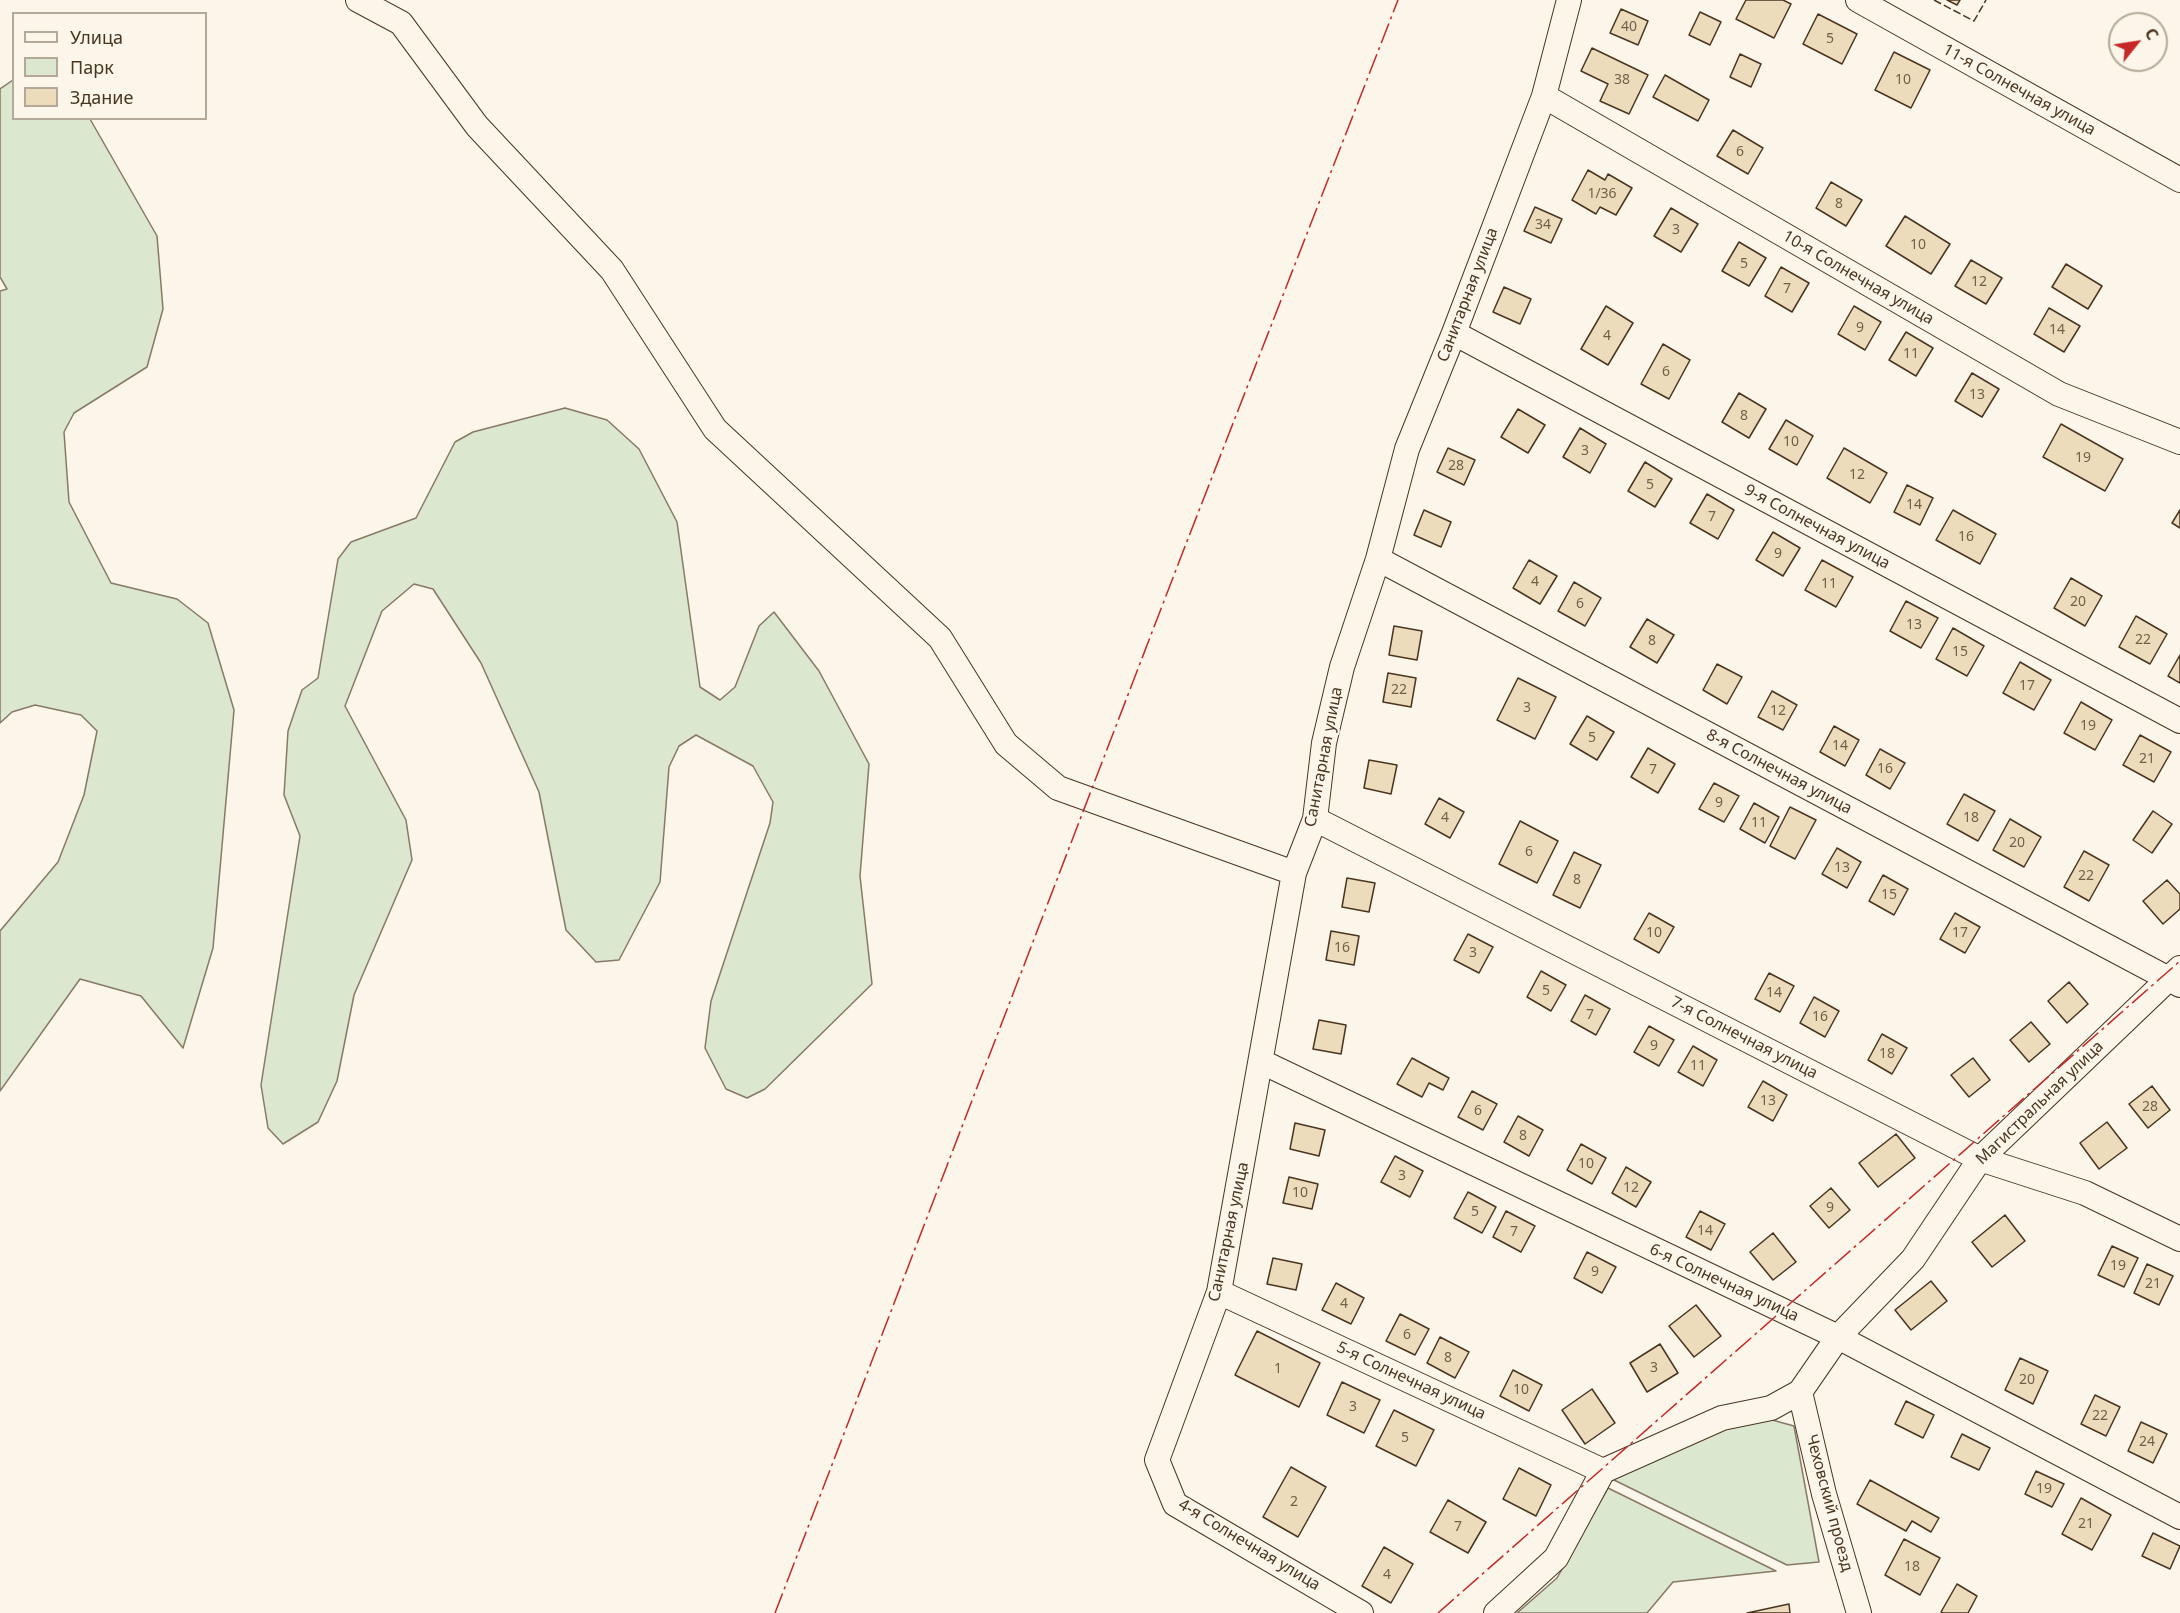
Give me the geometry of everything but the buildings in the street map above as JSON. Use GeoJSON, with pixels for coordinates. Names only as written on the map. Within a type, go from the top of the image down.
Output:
{"type":"FeatureCollection","features":[{"type":"Feature","properties":{"kind":"street"},"geometry":{"type":"LineString","coordinates":[[358,0],[401,23],[477,126],[612,270],[715,429],[940,638],[1006,744],[1058,788],[1294,873]]}},
{"type":"Feature","properties":{"kind":"street","name":"Санитарная улица"},"geometry":{"type":"LineString","coordinates":[[1157,1460],[1219,1292],[1262,1062],[1294,873],[1315,819],[1323,743],[1342,667],[1378,559],[1407,449],[1454,333],[1544,96],[1569,0]]}},
{"type":"Feature","properties":{"kind":"street","name":"11-я Солнечная улица"},"geometry":{"type":"LineString","coordinates":[[1858,0],[2180,180]]}},
{"type":"Feature","properties":{"kind":"street","name":"10-я Солнечная улица"},"geometry":{"type":"LineString","coordinates":[[1544,96],[2059,394],[2180,442]]}},
{"type":"Feature","properties":{"kind":"street","name":"9-я Солнечная улица"},"geometry":{"type":"LineString","coordinates":[[1454,333],[2180,721]]}},
{"type":"Feature","properties":{"kind":"street","name":"8-я Солнечная улица"},"geometry":{"type":"LineString","coordinates":[[1378,559],[2176,977]]}},
{"type":"Feature","properties":{"kind":"street","name":"7-я Солнечная улица"},"geometry":{"type":"LineString","coordinates":[[1315,819],[1980,1159],[2085,1193],[2180,1239]]}},
{"type":"Feature","properties":{"kind":"street","name":"Магистральная улица"},"geometry":{"type":"LineString","coordinates":[[1603,1471],[1722,1418],[1771,1408],[1800,1392],[1838,1337],[1913,1259],[1980,1159],[2176,977]]}},
{"type":"Feature","properties":{"kind":"street","name":"6-я Солнечная улица"},"geometry":{"type":"LineString","coordinates":[[1262,1062],[1838,1337],[2180,1516]]}},
{"type":"Feature","properties":{"kind":"street","name":"5-я Солнечная улица"},"geometry":{"type":"LineString","coordinates":[[1219,1292],[1603,1471]]}},
{"type":"Feature","properties":{"kind":"street","name":"Чеховский проезд"},"geometry":{"type":"LineString","coordinates":[[1800,1392],[1824,1494],[1859,1613]]}},
{"type":"Feature","properties":{"kind":"street","name":"4-я Солнечная улица"},"geometry":{"type":"LineString","coordinates":[[1157,1460],[1175,1504],[1361,1613]]}},
{"type":"Feature","properties":{"kind":"street"},"geometry":{"type":"LineString","coordinates":[[1496,1613],[1556,1558],[1603,1471]]}},
{"type":"Feature","properties":{"kind":"green space"},"geometry":{"type":"Polygon","coordinates":[[[12,81],[12,120],[91,120],[157,236],[163,309],[147,367],[74,413],[64,432],[69,502],[111,583],[177,599],[208,623],[234,710],[213,948],[183,1048],[141,996],[80,979],[0,1091],[0,931],[58,862],[84,795],[97,731],[81,715],[35,705],[12,712],[0,723],[0,291],[7,289],[0,277],[0,89],[12,81]]]}},
{"type":"Feature","properties":{"kind":"green space"},"geometry":{"type":"Polygon","coordinates":[[[565,408],[607,420],[639,449],[677,522],[700,687],[720,700],[735,687],[759,626],[774,612],[819,671],[869,764],[860,876],[872,984],[765,1089],[747,1098],[726,1089],[705,1048],[711,1001],[770,823],[773,802],[753,766],[696,735],[679,746],[669,767],[660,882],[619,960],[596,962],[566,930],[539,792],[481,663],[433,589],[414,584],[382,611],[345,706],[406,820],[412,860],[354,995],[337,1081],[318,1122],[283,1144],[268,1128],[261,1085],[300,836],[284,795],[288,731],[302,690],[318,678],[338,559],[351,542],[416,518],[455,442],[473,432],[565,408]]]}},
{"type":"Feature","properties":{"kind":"green space"},"geometry":{"type":"Polygon","coordinates":[[[1765,1418],[1794,1426],[1819,1562],[1787,1565],[1612,1479],[1729,1425],[1765,1418]]]}},
{"type":"Feature","properties":{"kind":"green space"},"geometry":{"type":"Polygon","coordinates":[[[1608,1488],[1776,1571],[1673,1582],[1647,1613],[1517,1613],[1557,1578],[1608,1488]]]}},
{"type":"Feature","properties":{"kind":"fence"},"geometry":{"type":"LineString","coordinates":[[1934,0],[1974,21],[1986,0]]}},
{"type":"Feature","properties":{"kind":"power"},"geometry":{"type":"LineString","coordinates":[[775,1613],[1184,549],[1398,0]]}},
{"type":"Feature","properties":{"kind":"power"},"geometry":{"type":"LineString","coordinates":[[1438,1613],[2180,961]]}}]}
